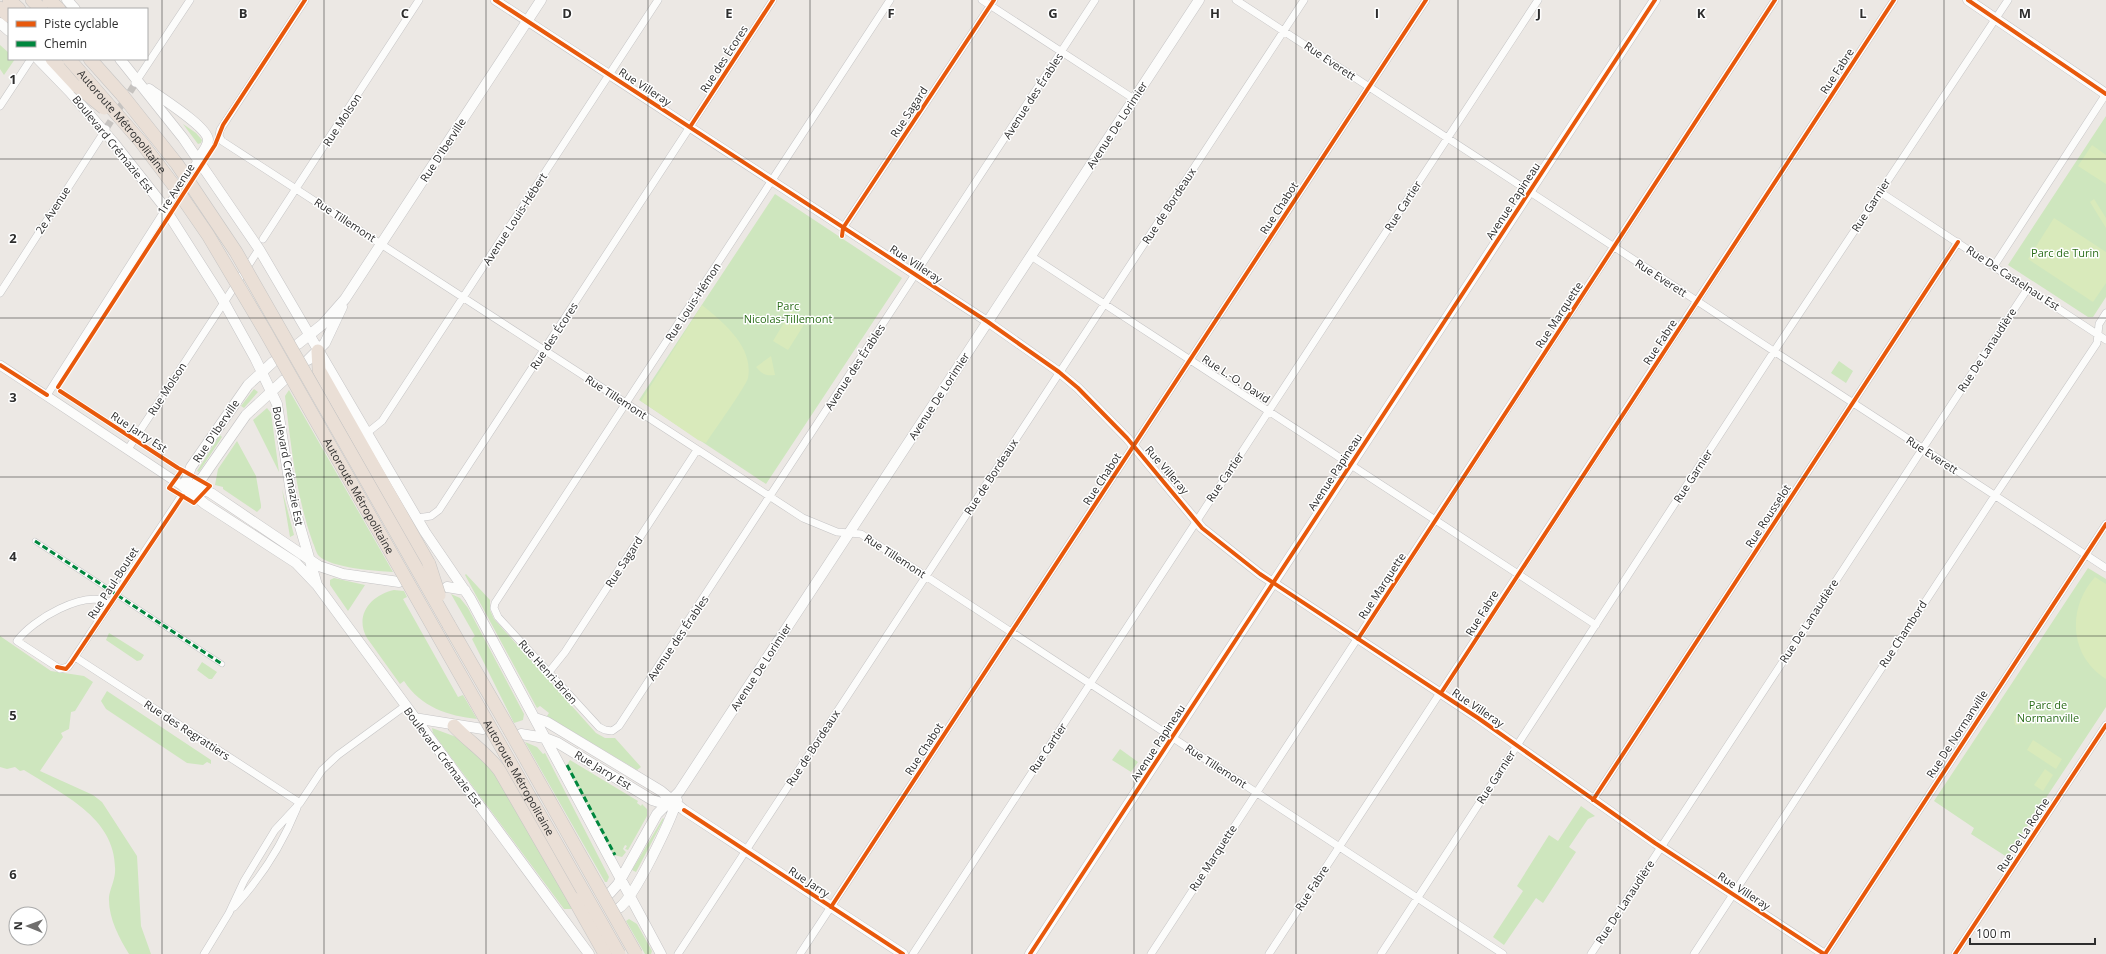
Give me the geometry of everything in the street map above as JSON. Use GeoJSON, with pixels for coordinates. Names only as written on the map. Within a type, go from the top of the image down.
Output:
{"type":"FeatureCollection","features":[{"type":"Feature","properties":{"kind":"highway"},"geometry":{"type":"LineString","coordinates":[[9,0],[18,8]]}},
{"type":"Feature","properties":{"kind":"highway"},"geometry":{"type":"LineString","coordinates":[[32,0],[40,8]]}},
{"type":"Feature","properties":{"kind":"highway"},"geometry":{"type":"LineString","coordinates":[[50,0],[68,5]]}},
{"type":"Feature","properties":{"kind":"highway"},"geometry":{"type":"LineString","coordinates":[[0,8],[8,15]]}},
{"type":"Feature","properties":{"kind":"highway"},"geometry":{"type":"LineString","coordinates":[[53,60],[78,87],[130,129]]}},
{"type":"Feature","properties":{"kind":"highway","name":"Autoroute Métropolitaine"},"geometry":{"type":"LineString","coordinates":[[70,60],[130,129],[175,187],[222,258],[619,954]]}},
{"type":"Feature","properties":{"kind":"highway","name":"Autoroute Métropolitaine"},"geometry":{"type":"LineString","coordinates":[[91,60],[177,164],[236,252],[636,954]]}},
{"type":"Feature","properties":{"kind":"highway"},"geometry":{"type":"LineString","coordinates":[[102,60],[122,96]]}},
{"type":"Feature","properties":{"kind":"highway"},"geometry":{"type":"LineString","coordinates":[[318,351],[319,370],[429,564],[449,625]]}},
{"type":"Feature","properties":{"kind":"highway"},"geometry":{"type":"LineString","coordinates":[[454,726],[465,738],[486,755],[500,771],[605,954]]}},
{"type":"Feature","properties":{"kind":"main road","name":"Rue D'Iberville"},"geometry":{"type":"LineString","coordinates":[[308,360],[325,343],[345,300],[542,0]]}},
{"type":"Feature","properties":{"kind":"main road","name":"Avenue De Lorimier"},"geometry":{"type":"LineString","coordinates":[[619,908],[629,896],[670,823],[679,792],[1199,0]]}},
{"type":"Feature","properties":{"kind":"main road","name":"Avenue Papineau"},"geometry":{"type":"LineString","coordinates":[[1030,954],[1655,0]]}},
{"type":"Feature","properties":{"kind":"main road"},"geometry":{"type":"LineString","coordinates":[[1968,0],[2106,94]]}},
{"type":"Feature","properties":{"kind":"main road"},"geometry":{"type":"LineString","coordinates":[[0,23],[8,30]]}},
{"type":"Feature","properties":{"kind":"main road","name":"Boulevard Crémazie Est"},"geometry":{"type":"LineString","coordinates":[[39,60],[106,129],[165,210],[192,248],[262,371],[277,404],[292,499],[317,585],[589,954]]}},
{"type":"Feature","properties":{"kind":"main road"},"geometry":{"type":"LineString","coordinates":[[121,60],[136,82],[198,159],[259,249],[417,518],[434,546],[465,590],[661,954]]}},
{"type":"Feature","properties":{"kind":"main road"},"geometry":{"type":"LineString","coordinates":[[136,82],[204,131],[208,142],[198,159]]}},
{"type":"Feature","properties":{"kind":"main road","name":"Rue D'Iberville"},"geometry":{"type":"LineString","coordinates":[[298,344],[324,322],[345,300]]}},
{"type":"Feature","properties":{"kind":"main road","name":"Rue D'Iberville"},"geometry":{"type":"LineString","coordinates":[[188,486],[191,468],[217,428],[248,385],[262,371],[274,362]]}},
{"type":"Feature","properties":{"kind":"main road","name":"Rue D'Iberville"},"geometry":{"type":"LineString","coordinates":[[188,486],[202,478],[240,423],[271,390],[284,380]]}},
{"type":"Feature","properties":{"kind":"main road","name":"Rue Jarry Est"},"geometry":{"type":"LineString","coordinates":[[188,486],[211,493],[324,568],[344,574],[399,582]]}},
{"type":"Feature","properties":{"kind":"main road","name":"Rue Jarry Est"},"geometry":{"type":"LineString","coordinates":[[188,486],[205,504],[296,563],[317,585]]}},
{"type":"Feature","properties":{"kind":"main road"},"geometry":{"type":"LineString","coordinates":[[447,587],[465,590]]}},
{"type":"Feature","properties":{"kind":"main road"},"geometry":{"type":"LineString","coordinates":[[414,718],[430,719],[454,726],[483,729]]}},
{"type":"Feature","properties":{"kind":"main road","name":"Rue Jarry Est"},"geometry":{"type":"LineString","coordinates":[[535,718],[559,729],[661,791],[675,805],[746,851]]}},
{"type":"Feature","properties":{"kind":"main road","name":"Rue Jarry Est"},"geometry":{"type":"LineString","coordinates":[[520,734],[545,738],[558,743],[656,802],[675,805]]}},
{"type":"Feature","properties":{"kind":"main road","name":"Avenue De Lorimier"},"geometry":{"type":"LineString","coordinates":[[610,892],[620,880],[657,814],[675,805]]}},
{"type":"Feature","properties":{"kind":"main road","name":"Rue Jarry"},"geometry":{"type":"LineString","coordinates":[[746,851],[903,954]]}},
{"type":"Feature","properties":{"kind":"main road"},"geometry":{"type":"LineString","coordinates":[[566,923],[577,915]]}},
{"type":"Feature","properties":{"kind":"main road"},"geometry":{"type":"LineString","coordinates":[[577,937],[585,927]]}},
{"type":"Feature","properties":{"kind":"street"},"geometry":{"type":"LineString","coordinates":[[136,82],[190,0]]}},
{"type":"Feature","properties":{"kind":"street","name":"Rue Tillemont"},"geometry":{"type":"LineString","coordinates":[[305,0],[223,125],[219,136],[224,143],[297,188],[770,498],[814,523],[837,532],[861,534],[1418,898],[1492,951],[1503,954]]}},
{"type":"Feature","properties":{"kind":"street","name":"Rue Molson"},"geometry":{"type":"LineString","coordinates":[[263,239],[420,0]]}},
{"type":"Feature","properties":{"kind":"street","name":"Rue Villeray"},"geometry":{"type":"LineString","coordinates":[[495,0],[988,322],[1059,372],[1098,406],[1134,446],[1207,533],[1273,583],[1441,693],[1660,847],[1824,954]]}},
{"type":"Feature","properties":{"kind":"street","name":"Avenue Louis-Hébert"},"geometry":{"type":"LineString","coordinates":[[367,433],[382,421],[658,0]]}},
{"type":"Feature","properties":{"kind":"street","name":"Rue des Écores"},"geometry":{"type":"LineString","coordinates":[[417,518],[431,516],[439,510],[773,0]]}},
{"type":"Feature","properties":{"kind":"street","name":"Rue Louis-Hémon"},"geometry":{"type":"LineString","coordinates":[[495,603],[890,0]]}},
{"type":"Feature","properties":{"kind":"street"},"geometry":{"type":"LineString","coordinates":[[982,0],[992,3],[1062,52],[1134,99]]}},
{"type":"Feature","properties":{"kind":"street","name":"Avenue des Érables"},"geometry":{"type":"LineString","coordinates":[[612,731],[619,726],[770,498],[1095,0]]}},
{"type":"Feature","properties":{"kind":"street","name":"Rue Everett"},"geometry":{"type":"LineString","coordinates":[[1236,0],[1284,30],[1696,302],[2106,568]]}},
{"type":"Feature","properties":{"kind":"street","name":"Rue de Bordeaux"},"geometry":{"type":"LineString","coordinates":[[678,954],[1304,0]]}},
{"type":"Feature","properties":{"kind":"street","name":"Rue Chabot"},"geometry":{"type":"LineString","coordinates":[[800,954],[1426,0]]}},
{"type":"Feature","properties":{"kind":"street","name":"Rue Cartier"},"geometry":{"type":"LineString","coordinates":[[913,954],[1538,0]]}},
{"type":"Feature","properties":{"kind":"street","name":"Rue Marquette"},"geometry":{"type":"LineString","coordinates":[[1151,954],[1775,0]]}},
{"type":"Feature","properties":{"kind":"street","name":"Rue Fabre"},"geometry":{"type":"LineString","coordinates":[[1269,954],[1894,0]]}},
{"type":"Feature","properties":{"kind":"street","name":"Rue Garnier"},"geometry":{"type":"LineString","coordinates":[[1381,954],[1774,352],[2008,0]]}},
{"type":"Feature","properties":{"kind":"street","name":"Rue Sagard"},"geometry":{"type":"LineString","coordinates":[[843,228],[992,3]]}},
{"type":"Feature","properties":{"kind":"street"},"geometry":{"type":"LineString","coordinates":[[0,106],[30,60]]}},
{"type":"Feature","properties":{"kind":"street"},"geometry":{"type":"LineString","coordinates":[[1994,266],[2106,94]]}},
{"type":"Feature","properties":{"kind":"street","name":"2e Avenue"},"geometry":{"type":"LineString","coordinates":[[0,293],[106,129]]}},
{"type":"Feature","properties":{"kind":"street","name":"1re Avenue"},"geometry":{"type":"LineString","coordinates":[[192,169],[198,159]]}},
{"type":"Feature","properties":{"kind":"street","name":"Rue De Castelnau Est"},"geometry":{"type":"LineString","coordinates":[[1880,192],[2106,340]]}},
{"type":"Feature","properties":{"kind":"street","name":"1re Avenue"},"geometry":{"type":"LineString","coordinates":[[46,395],[172,199]]}},
{"type":"Feature","properties":{"kind":"street","name":"Rue Rousselot"},"geometry":{"type":"LineString","coordinates":[[1593,800],[1958,242]]}},
{"type":"Feature","properties":{"kind":"street","name":"Rue Molson"},"geometry":{"type":"LineString","coordinates":[[128,449],[223,301],[259,249]]}},
{"type":"Feature","properties":{"kind":"street","name":"Rue L.-O. David"},"geometry":{"type":"LineString","coordinates":[[1031,256],[1596,625]]}},
{"type":"Feature","properties":{"kind":"street","name":"Rue De Lanaudière"},"geometry":{"type":"LineString","coordinates":[[1591,954],[2028,288]]}},
{"type":"Feature","properties":{"kind":"street","name":"Rue Chambord"},"geometry":{"type":"LineString","coordinates":[[1694,954],[1995,495],[2097,343],[2099,324],[2106,313]]}},
{"type":"Feature","properties":{"kind":"street","name":"Rue Jarry Est"},"geometry":{"type":"LineString","coordinates":[[0,365],[173,478],[188,486]]}},
{"type":"Feature","properties":{"kind":"street","name":"Rue Sagard"},"geometry":{"type":"LineString","coordinates":[[549,672],[565,652],[697,450]]}},
{"type":"Feature","properties":{"kind":"street","name":"Rue D'Iberville"},"geometry":{"type":"LineString","coordinates":[[180,498],[188,486]]}},
{"type":"Feature","properties":{"kind":"street","name":"Rue Paul-Boutet"},"geometry":{"type":"LineString","coordinates":[[110,604],[96,600],[81,602],[61,608],[32,625],[17,641],[60,669],[68,667],[110,604],[116,594],[180,498]]}},
{"type":"Feature","properties":{"kind":"street","name":"Rue De Normanville"},"geometry":{"type":"LineString","coordinates":[[1824,954],[2106,524]]}},
{"type":"Feature","properties":{"kind":"street"},"geometry":{"type":"LineString","coordinates":[[36,541],[222,664]]}},
{"type":"Feature","properties":{"kind":"street","name":"Rue Henri-Brien"},"geometry":{"type":"LineString","coordinates":[[495,603],[494,608],[498,617],[598,726],[605,730],[612,731]]}},
{"type":"Feature","properties":{"kind":"street","name":"Rue des Regrattiers"},"geometry":{"type":"LineString","coordinates":[[75,657],[300,803]]}},
{"type":"Feature","properties":{"kind":"street"},"geometry":{"type":"LineString","coordinates":[[204,954],[229,913],[244,880],[275,830],[300,803],[330,762],[405,706]]}},
{"type":"Feature","properties":{"kind":"street","name":"Rue De La Roche"},"geometry":{"type":"LineString","coordinates":[[1955,954],[2106,726]]}},
{"type":"Feature","properties":{"kind":"street"},"geometry":{"type":"LineString","coordinates":[[229,913],[252,886],[278,847],[285,836],[300,803]]}},
{"type":"Feature","properties":{"kind":"green space"},"geometry":{"type":"Polygon","coordinates":[[[0,45],[8,52],[8,60],[14,60],[4,75],[0,69],[0,45]]]}},
{"type":"Feature","properties":{"kind":"green space","name":"Parc de Turin"},"geometry":{"type":"Polygon","coordinates":[[[2106,116],[2106,297],[2093,317],[2088,317],[2008,265],[2106,116]]]}},
{"type":"Feature","properties":{"kind":"green space"},"geometry":{"type":"Polygon","coordinates":[[[183,124],[196,133],[202,140],[201,143],[198,144],[183,124]]]}},
{"type":"Feature","properties":{"kind":"green space"},"geometry":{"type":"Polygon","coordinates":[[[2092,145],[2106,155],[2106,184],[2078,166],[2092,145]]]}},
{"type":"Feature","properties":{"kind":"green space","name":"Parc Nicolas-Tillemont"},"geometry":{"type":"Polygon","coordinates":[[[775,194],[902,278],[766,484],[639,400],[775,194]]]}},
{"type":"Feature","properties":{"kind":"green space"},"geometry":{"type":"Polygon","coordinates":[[[2094,199],[2106,218],[2106,228],[2090,202],[2094,199]]]}},
{"type":"Feature","properties":{"kind":"green space"},"geometry":{"type":"Polygon","coordinates":[[[2054,218],[2106,252],[2106,283],[2093,302],[2028,259],[2054,218]]]}},
{"type":"Feature","properties":{"kind":"green space"},"geometry":{"type":"Polygon","coordinates":[[[702,305],[719,319],[735,336],[742,346],[749,367],[746,383],[706,443],[698,440],[641,401],[702,305]]]}},
{"type":"Feature","properties":{"kind":"green space"},"geometry":{"type":"Polygon","coordinates":[[[791,311],[807,320],[788,350],[773,341],[791,311]]]}},
{"type":"Feature","properties":{"kind":"green space"},"geometry":{"type":"Polygon","coordinates":[[[771,356],[775,375],[764,374],[756,367],[771,356]]]}},
{"type":"Feature","properties":{"kind":"green space"},"geometry":{"type":"Polygon","coordinates":[[[1839,361],[1853,371],[1846,383],[1831,373],[1839,361]]]}},
{"type":"Feature","properties":{"kind":"green space"},"geometry":{"type":"Polygon","coordinates":[[[254,389],[258,392],[244,408],[241,406],[254,389]]]}},
{"type":"Feature","properties":{"kind":"green space"},"geometry":{"type":"Polygon","coordinates":[[[289,390],[393,572],[366,570],[343,566],[325,560],[317,553],[307,525],[298,489],[285,396],[289,390]]]}},
{"type":"Feature","properties":{"kind":"green space"},"geometry":{"type":"Polygon","coordinates":[[[267,408],[271,413],[279,472],[253,420],[267,408]]]}},
{"type":"Feature","properties":{"kind":"green space"},"geometry":{"type":"Polygon","coordinates":[[[220,435],[222,437],[199,472],[197,471],[220,435]]]}},
{"type":"Feature","properties":{"kind":"green space"},"geometry":{"type":"Polygon","coordinates":[[[237,441],[256,476],[261,505],[261,508],[257,512],[223,489],[223,487],[215,485],[218,469],[237,441]]]}},
{"type":"Feature","properties":{"kind":"green space"},"geometry":{"type":"Polygon","coordinates":[[[282,489],[294,535],[290,537],[282,489]]]}},
{"type":"Feature","properties":{"kind":"green space","name":"Parc de Normanville"},"geometry":{"type":"Polygon","coordinates":[[[2088,568],[2106,579],[2106,707],[2007,857],[1971,834],[1974,828],[1934,801],[2088,568]]]}},
{"type":"Feature","properties":{"kind":"green space"},"geometry":{"type":"Polygon","coordinates":[[[466,574],[490,600],[490,610],[494,619],[596,733],[605,738],[615,738],[641,767],[637,770],[547,716],[549,713],[540,706],[537,708],[465,575],[466,574]]]}},
{"type":"Feature","properties":{"kind":"green space"},"geometry":{"type":"Polygon","coordinates":[[[2095,577],[2106,584],[2106,679],[2094,669],[2085,658],[2079,645],[2076,631],[2076,617],[2080,603],[2086,589],[2095,577]]]}},
{"type":"Feature","properties":{"kind":"green space"},"geometry":{"type":"Polygon","coordinates":[[[334,578],[365,585],[348,611],[330,585],[330,580],[334,578]]]}},
{"type":"Feature","properties":{"kind":"green space"},"geometry":{"type":"Polygon","coordinates":[[[394,590],[404,591],[407,597],[403,599],[458,697],[463,695],[477,719],[446,713],[427,704],[411,690],[404,681],[400,684],[367,638],[363,630],[362,622],[367,607],[378,596],[394,590]]]}},
{"type":"Feature","properties":{"kind":"green space"},"geometry":{"type":"Polygon","coordinates":[[[451,594],[460,598],[468,608],[524,714],[523,720],[514,723],[472,639],[475,636],[451,594]]]}},
{"type":"Feature","properties":{"kind":"green space"},"geometry":{"type":"Polygon","coordinates":[[[109,633],[144,655],[141,660],[137,661],[106,640],[109,633]]]}},
{"type":"Feature","properties":{"kind":"green space"},"geometry":{"type":"Polygon","coordinates":[[[0,636],[51,671],[84,676],[93,682],[75,711],[71,712],[69,729],[61,733],[63,737],[40,771],[93,795],[102,802],[137,856],[141,926],[151,954],[129,954],[112,920],[109,897],[115,873],[114,854],[108,837],[98,823],[71,799],[24,770],[20,771],[15,767],[7,769],[0,767],[0,636]]]}},
{"type":"Feature","properties":{"kind":"green space"},"geometry":{"type":"Polygon","coordinates":[[[202,662],[217,672],[212,679],[209,679],[197,670],[202,662]]]}},
{"type":"Feature","properties":{"kind":"green space"},"geometry":{"type":"Polygon","coordinates":[[[107,691],[211,760],[211,764],[207,762],[203,765],[187,763],[106,709],[101,701],[107,691]]]}},
{"type":"Feature","properties":{"kind":"green space"},"geometry":{"type":"Polygon","coordinates":[[[2026,715],[2027,724],[2015,725],[2014,716],[2026,715]]]}},
{"type":"Feature","properties":{"kind":"green space"},"geometry":{"type":"Polygon","coordinates":[[[432,728],[459,738],[488,762],[573,907],[571,909],[564,909],[433,733],[432,728]]]}},
{"type":"Feature","properties":{"kind":"green space"},"geometry":{"type":"Polygon","coordinates":[[[2033,740],[2062,759],[2056,769],[2027,750],[2033,740]]]}},
{"type":"Feature","properties":{"kind":"green space"},"geometry":{"type":"Polygon","coordinates":[[[525,742],[537,747],[543,754],[545,753],[609,877],[607,882],[605,882],[525,742]]]}},
{"type":"Feature","properties":{"kind":"green space"},"geometry":{"type":"Polygon","coordinates":[[[1120,749],[1138,762],[1131,772],[1112,760],[1120,749]]]}},
{"type":"Feature","properties":{"kind":"green space"},"geometry":{"type":"Polygon","coordinates":[[[570,760],[638,801],[637,803],[641,806],[642,804],[647,809],[647,816],[628,850],[625,849],[627,846],[625,845],[623,849],[626,852],[622,857],[614,855],[567,765],[570,760]]]}},
{"type":"Feature","properties":{"kind":"green space"},"geometry":{"type":"Polygon","coordinates":[[[2045,769],[2053,775],[2043,791],[2034,785],[2045,769]]]}},
{"type":"Feature","properties":{"kind":"green space"},"geometry":{"type":"Polygon","coordinates":[[[1581,806],[1595,816],[1588,819],[1569,847],[1576,852],[1543,903],[1536,898],[1504,945],[1493,937],[1523,891],[1517,886],[1549,835],[1558,841],[1581,806]]]}},
{"type":"Feature","properties":{"kind":"green space"},"geometry":{"type":"Polygon","coordinates":[[[663,818],[664,819],[636,872],[632,870],[663,818]]]}},
{"type":"Feature","properties":{"kind":"green space"},"geometry":{"type":"Polygon","coordinates":[[[629,919],[637,924],[652,951],[651,954],[645,954],[626,921],[629,919]]]}},
{"type":"Feature","properties":{"kind":"tunnel"},"geometry":{"type":"LineString","coordinates":[[107,127],[135,84]]}},
{"type":"Feature","properties":{"kind":"marked path"},"geometry":{"type":"LineString","coordinates":[[35,541],[222,664]]}},
{"type":"Feature","properties":{"kind":"marked path"},"geometry":{"type":"LineString","coordinates":[[567,765],[615,855]]}},
{"type":"Feature","properties":{"kind":"cycle path"},"geometry":{"type":"LineString","coordinates":[[58,387],[215,145],[223,125],[305,0]]}},
{"type":"Feature","properties":{"kind":"cycle path"},"geometry":{"type":"LineString","coordinates":[[495,0],[988,322],[1059,372],[1078,388],[1127,438],[1202,528],[1260,574],[1478,718],[1655,843],[1824,954]]}},
{"type":"Feature","properties":{"kind":"cycle path"},"geometry":{"type":"LineString","coordinates":[[690,127],[773,0]]}},
{"type":"Feature","properties":{"kind":"cycle path"},"geometry":{"type":"LineString","coordinates":[[842,236],[843,228],[994,0]]}},
{"type":"Feature","properties":{"kind":"cycle path"},"geometry":{"type":"LineString","coordinates":[[831,907],[1426,0]]}},
{"type":"Feature","properties":{"kind":"cycle path"},"geometry":{"type":"LineString","coordinates":[[1030,954],[1655,0]]}},
{"type":"Feature","properties":{"kind":"cycle path"},"geometry":{"type":"LineString","coordinates":[[1358,639],[1775,0]]}},
{"type":"Feature","properties":{"kind":"cycle path"},"geometry":{"type":"LineString","coordinates":[[1441,693],[1894,0]]}},
{"type":"Feature","properties":{"kind":"cycle path"},"geometry":{"type":"LineString","coordinates":[[1968,0],[2106,94]]}},
{"type":"Feature","properties":{"kind":"cycle path"},"geometry":{"type":"LineString","coordinates":[[1593,800],[1958,242]]}},
{"type":"Feature","properties":{"kind":"cycle path"},"geometry":{"type":"LineString","coordinates":[[0,365],[47,395]]}},
{"type":"Feature","properties":{"kind":"cycle path"},"geometry":{"type":"LineString","coordinates":[[60,391],[178,468],[182,470],[210,486],[194,503],[169,488],[182,470]]}},
{"type":"Feature","properties":{"kind":"cycle path"},"geometry":{"type":"LineString","coordinates":[[57,667],[66,669],[71,663],[183,496]]}},
{"type":"Feature","properties":{"kind":"cycle path"},"geometry":{"type":"LineString","coordinates":[[1825,954],[2106,524]]}},
{"type":"Feature","properties":{"kind":"cycle path"},"geometry":{"type":"LineString","coordinates":[[1955,954],[2106,725]]}},
{"type":"Feature","properties":{"kind":"cycle path"},"geometry":{"type":"LineString","coordinates":[[684,810],[903,954]]}}]}
